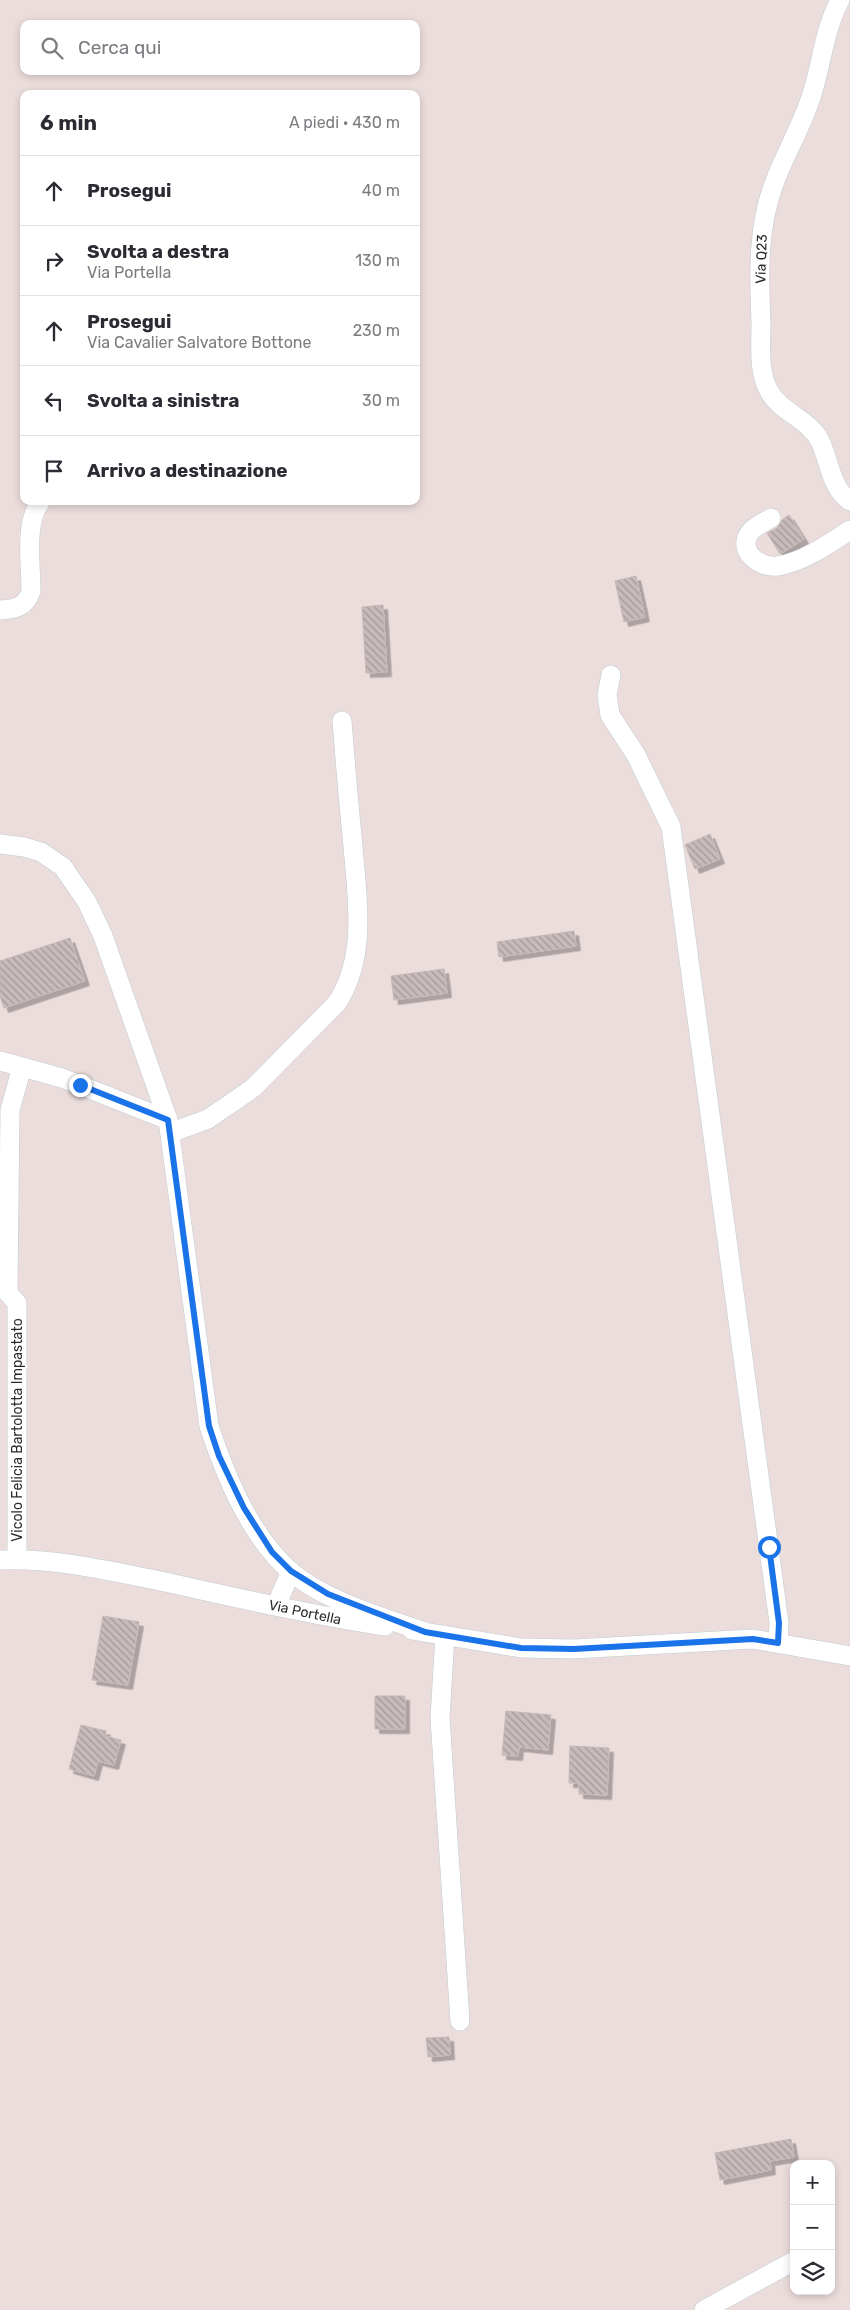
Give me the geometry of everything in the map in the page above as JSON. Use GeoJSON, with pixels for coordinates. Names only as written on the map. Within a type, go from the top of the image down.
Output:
{"type":"FeatureCollection","features":[{"type":"Feature","properties":{"kind":"street","name":"Via Q23"},"geometry":{"type":"LineString","coordinates":[[840,0],[823,44],[813,92],[804,118],[791,142],[774,183],[764,219],[760,240],[760,312],[762,361],[769,392],[810,427],[820,440],[832,475],[839,488],[850,501]]}},
{"type":"Feature","properties":{"kind":"street"},"geometry":{"type":"LineString","coordinates":[[0,610],[20,608],[29,598],[31,591],[30,523],[38,505]]}},
{"type":"Feature","properties":{"kind":"street"},"geometry":{"type":"LineString","coordinates":[[771,518],[750,532],[747,541],[748,550],[755,561],[766,567],[779,566],[818,550],[850,530]]}},
{"type":"Feature","properties":{"kind":"street"},"geometry":{"type":"LineString","coordinates":[[611,675],[607,695],[610,715],[636,754],[671,827],[778,1613],[778,1643]]}},
{"type":"Feature","properties":{"kind":"street"},"geometry":{"type":"LineString","coordinates":[[0,1061],[62,1078],[169,1126],[208,1119],[253,1088],[338,1003],[346,989],[355,956],[357,901],[342,721]]}},
{"type":"Feature","properties":{"kind":"street"},"geometry":{"type":"LineString","coordinates":[[0,844],[24,846],[49,856],[69,873],[87,902],[103,936],[169,1126],[209,1426],[219,1456],[248,1516],[272,1552],[291,1571],[328,1594],[425,1632]]}},
{"type":"Feature","properties":{"kind":"street","name":"Vicolo Felicia Bartolotta Impastato"},"geometry":{"type":"LineString","coordinates":[[9,1560],[17,1303],[8,1294],[10,1110],[22,1067]]}},
{"type":"Feature","properties":{"kind":"street","name":"Via Portella"},"geometry":{"type":"LineString","coordinates":[[9,1560],[92,1567],[329,1618],[521,1648],[574,1649],[753,1639],[850,1656]]}},
{"type":"Feature","properties":{"kind":"street"},"geometry":{"type":"LineString","coordinates":[[276,1606],[291,1571]]}},
{"type":"Feature","properties":{"kind":"street"},"geometry":{"type":"LineString","coordinates":[[445,1635],[440,1718],[460,2021]]}},
{"type":"Feature","properties":{"kind":"street"},"geometry":{"type":"LineString","coordinates":[[704,2310],[790,2263]]}},
{"type":"Feature","properties":{"kind":"building"},"geometry":{"type":"Polygon","coordinates":[[[789,515],[804,539],[780,554],[767,533],[777,528],[782,520],[789,515]]]}},
{"type":"Feature","properties":{"kind":"building"},"geometry":{"type":"Polygon","coordinates":[[[636,576],[645,617],[624,622],[615,581],[636,576]]]}},
{"type":"Feature","properties":{"kind":"building"},"geometry":{"type":"Polygon","coordinates":[[[383,605],[387,672],[366,673],[362,607],[383,605]]]}},
{"type":"Feature","properties":{"kind":"building"},"geometry":{"type":"Polygon","coordinates":[[[710,834],[720,859],[695,869],[685,845],[710,834]]]}},
{"type":"Feature","properties":{"kind":"building"},"geometry":{"type":"Polygon","coordinates":[[[574,931],[576,946],[499,957],[497,942],[574,931]]]}},
{"type":"Feature","properties":{"kind":"building"},"geometry":{"type":"Polygon","coordinates":[[[70,938],[85,981],[4,1008],[0,996],[0,961],[70,938]]]}},
{"type":"Feature","properties":{"kind":"building"},"geometry":{"type":"Polygon","coordinates":[[[444,969],[447,993],[394,1000],[391,976],[444,969]]]}},
{"type":"Feature","properties":{"kind":"building"},"geometry":{"type":"Polygon","coordinates":[[[103,1616],[139,1622],[128,1685],[92,1680],[103,1616]]]}},
{"type":"Feature","properties":{"kind":"building"},"geometry":{"type":"Polygon","coordinates":[[[375,1696],[405,1696],[405,1729],[375,1729],[375,1696]]]}},
{"type":"Feature","properties":{"kind":"building"},"geometry":{"type":"Polygon","coordinates":[[[506,1711],[551,1715],[548,1750],[519,1747],[518,1756],[502,1755],[506,1711]]]}},
{"type":"Feature","properties":{"kind":"building"},"geometry":{"type":"Polygon","coordinates":[[[81,1725],[106,1731],[105,1736],[121,1740],[114,1765],[98,1761],[94,1776],[69,1769],[81,1725]]]}},
{"type":"Feature","properties":{"kind":"building"},"geometry":{"type":"Polygon","coordinates":[[[570,1746],[609,1748],[607,1795],[579,1794],[579,1783],[569,1783],[570,1746]]]}},
{"type":"Feature","properties":{"kind":"building"},"geometry":{"type":"Polygon","coordinates":[[[449,2037],[450,2055],[428,2057],[426,2038],[449,2037]]]}},
{"type":"Feature","properties":{"kind":"building"},"geometry":{"type":"Polygon","coordinates":[[[791,2139],[794,2157],[770,2161],[771,2170],[720,2180],[715,2153],[791,2139]]]}},
{"type":"Feature","properties":{"kind":"route"},"geometry":{"type":"LineString","coordinates":[[80,1085],[168,1120],[209,1426],[232,1486],[256,1530],[272,1552],[291,1571],[328,1594],[369,1612],[425,1632],[521,1648],[574,1649],[753,1639],[778,1643],[779,1623],[769,1547]]}}]}
